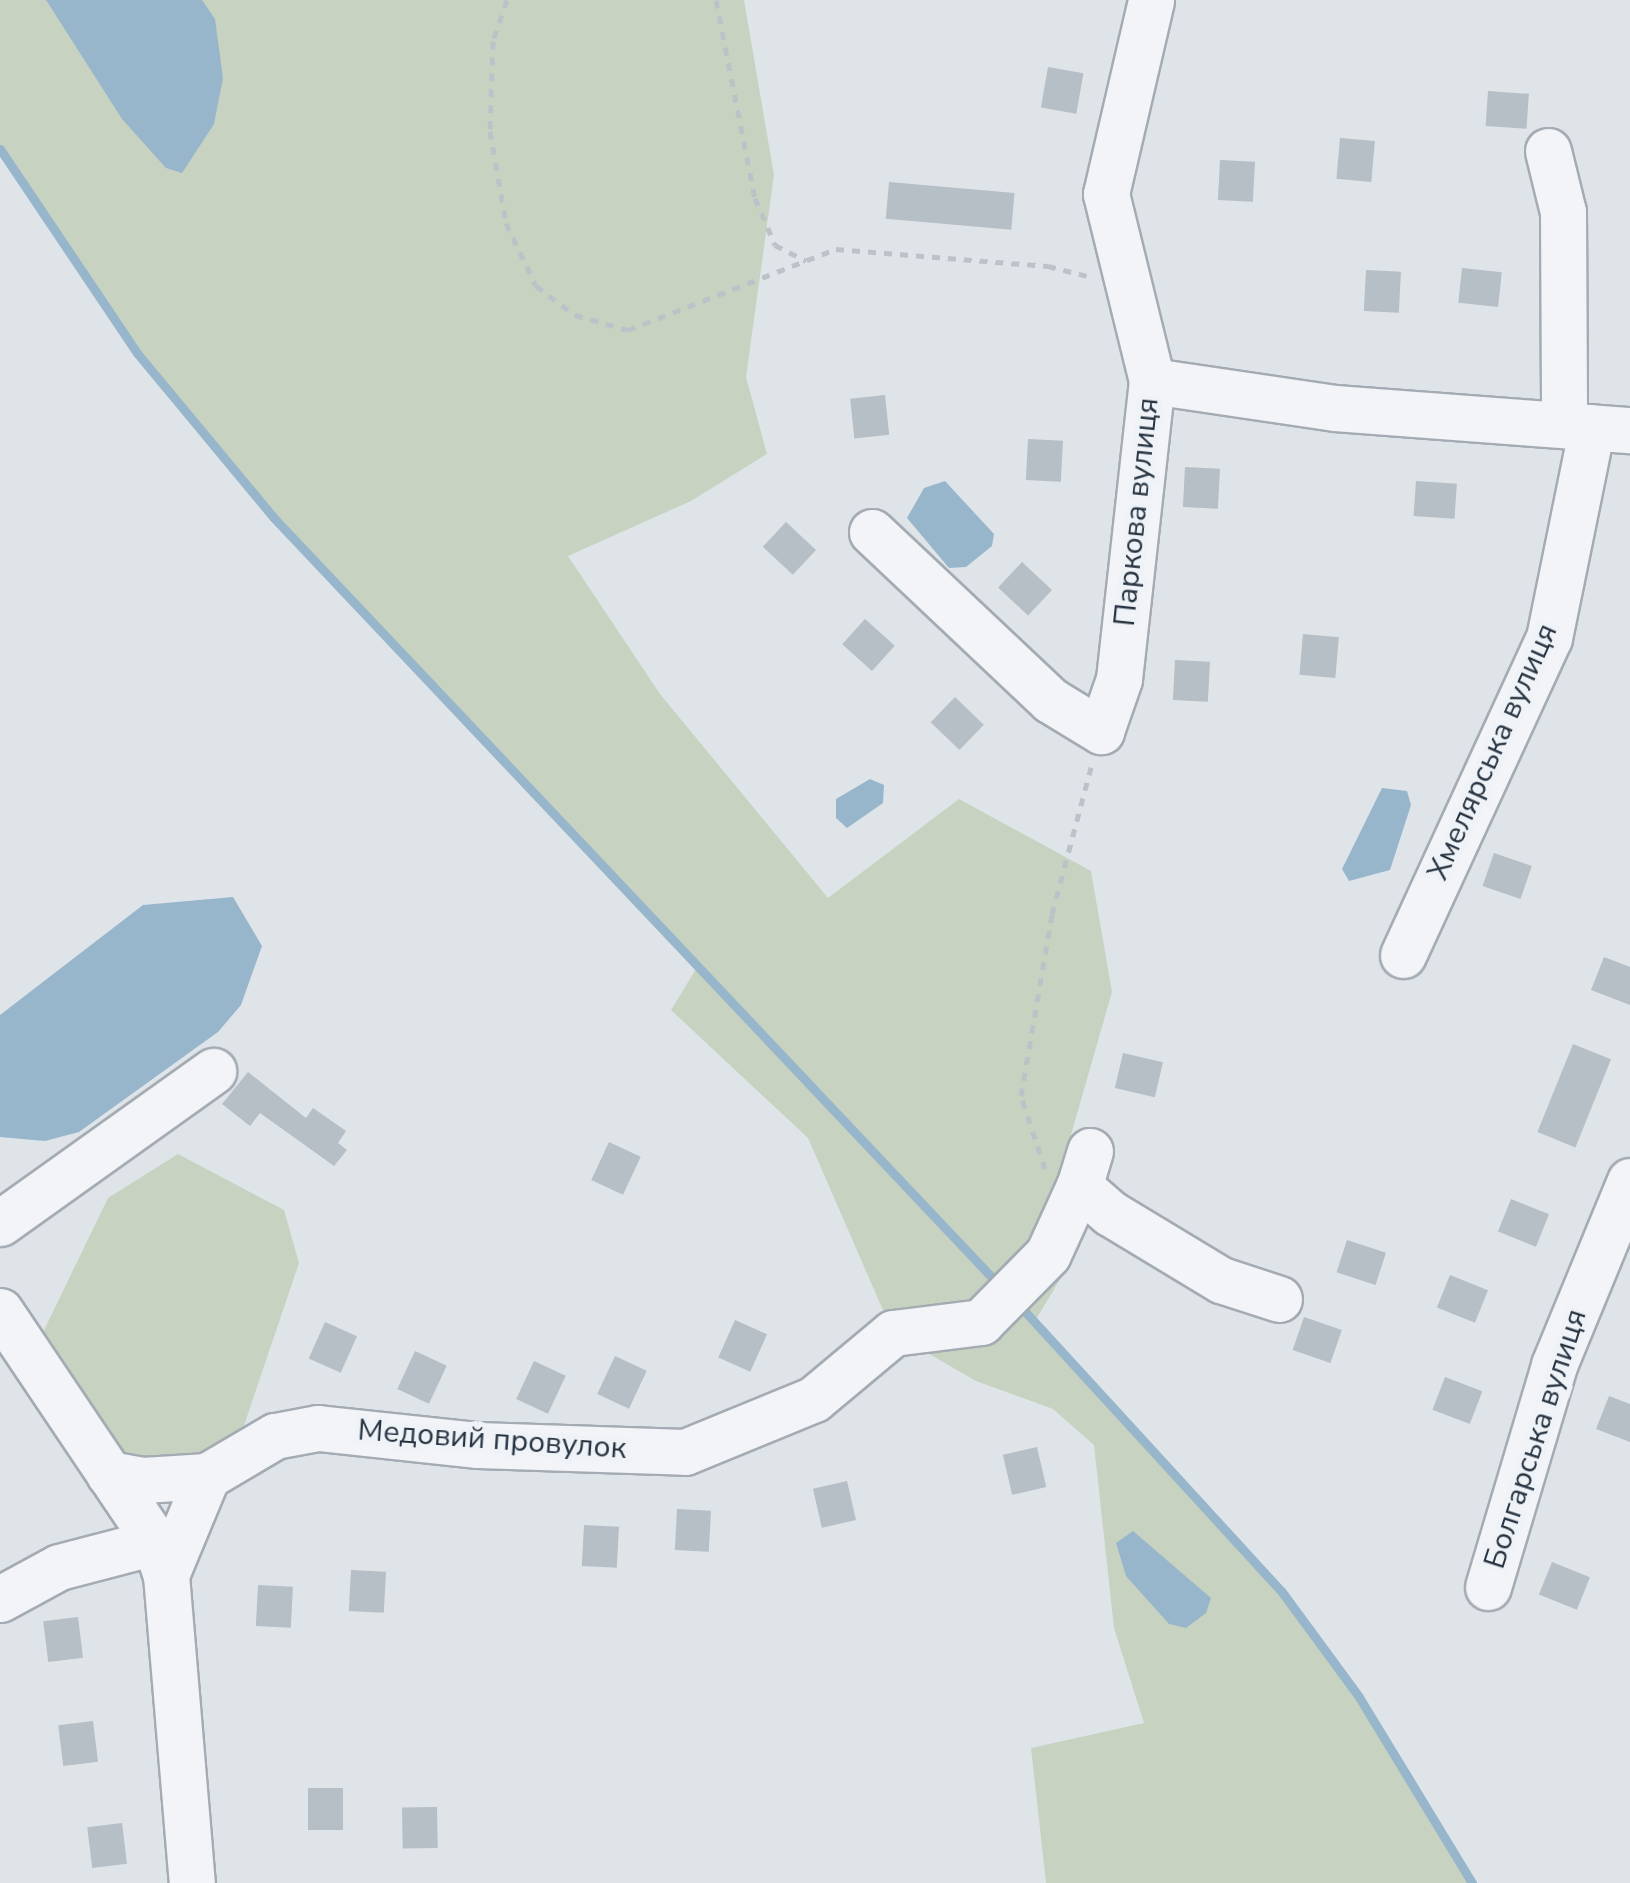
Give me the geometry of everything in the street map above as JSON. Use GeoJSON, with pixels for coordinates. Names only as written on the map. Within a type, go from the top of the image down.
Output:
{"type":"FeatureCollection","features":[{"type":"Feature","properties":{"kind":"street","name":"Паркова вулиця"},"geometry":{"type":"LineString","coordinates":[[1101,730],[1119,679],[1152,380],[1106,194],[1151,0]]}},
{"type":"Feature","properties":{"kind":"street","name":"Хмелярська вулиця"},"geometry":{"type":"LineString","coordinates":[[1404,954],[1549,638],[1595,427],[1563,212],[1548,151]]}},
{"type":"Feature","properties":{"kind":"street"},"geometry":{"type":"LineString","coordinates":[[1152,380],[1336,408],[1595,427]]}},
{"type":"Feature","properties":{"kind":"street"},"geometry":{"type":"LineString","coordinates":[[872,532],[1050,700],[1101,730]]}},
{"type":"Feature","properties":{"kind":"street"},"geometry":{"type":"LineString","coordinates":[[0,1223],[213,1070]]}},
{"type":"Feature","properties":{"kind":"street"},"geometry":{"type":"LineString","coordinates":[[1085,1168],[1163,1251],[1220,1280],[1279,1298]]}},
{"type":"Feature","properties":{"kind":"street","name":"Медовий провулок"},"geometry":{"type":"LineString","coordinates":[[109,1474],[142,1480],[207,1476],[274,1436],[318,1428],[478,1445],[686,1452],[814,1399],[893,1333],[982,1322],[1048,1254],[1085,1168]]}},
{"type":"Feature","properties":{"kind":"street","name":"Болгарська вулиця"},"geometry":{"type":"LineString","coordinates":[[1488,1586],[1554,1365],[1630,1181]]}},
{"type":"Feature","properties":{"kind":"street"},"geometry":{"type":"LineString","coordinates":[[0,1311],[161,1558],[192,1883]]}},
{"type":"Feature","properties":{"kind":"street"},"geometry":{"type":"LineString","coordinates":[[161,1558],[207,1476]]}},
{"type":"Feature","properties":{"kind":"street"},"geometry":{"type":"LineString","coordinates":[[0,1598],[59,1568],[161,1558]]}},
{"type":"Feature","properties":{"kind":"path"},"geometry":{"type":"LineString","coordinates":[[507,0],[493,41],[490,131],[506,223],[536,286],[575,316],[628,330],[836,250],[895,251],[1048,266],[1128,287]]}},
{"type":"Feature","properties":{"kind":"path"},"geometry":{"type":"LineString","coordinates":[[716,0],[755,198],[775,245],[806,261]]}},
{"type":"Feature","properties":{"kind":"path"},"geometry":{"type":"LineString","coordinates":[[1085,1168],[1046,1170],[1021,1096],[1052,914],[1101,730]]}},
{"type":"Feature","properties":{"kind":"green space"},"geometry":{"type":"Polygon","coordinates":[[[0,0],[744,0],[774,175],[746,377],[767,454],[691,501],[568,556],[660,694],[828,898],[959,799],[1091,871],[1112,992],[1071,1135],[1090,1151],[1068,1218],[1080,1246],[1035,1321],[1282,1592],[1359,1697],[1472,1883],[1046,1883],[1031,1748],[1144,1723],[1114,1628],[1094,1445],[1053,1409],[976,1381],[893,1333],[808,1138],[671,1010],[696,969],[274,518],[137,353],[0,149],[0,0]]]}},
{"type":"Feature","properties":{"kind":"green space"},"geometry":{"type":"Polygon","coordinates":[[[178,1154],[284,1210],[299,1263],[232,1461],[143,1480],[31,1357],[108,1198],[178,1154]]]}},
{"type":"Feature","properties":{"kind":"water"},"geometry":{"type":"Polygon","coordinates":[[[46,0],[202,0],[215,19],[223,78],[214,124],[182,173],[166,168],[122,119],[46,0]]]}},
{"type":"Feature","properties":{"kind":"water"},"geometry":{"type":"Polygon","coordinates":[[[945,481],[994,534],[992,546],[966,567],[949,568],[907,518],[924,488],[945,481]]]}},
{"type":"Feature","properties":{"kind":"water"},"geometry":{"type":"Polygon","coordinates":[[[870,779],[884,785],[883,803],[847,828],[836,818],[836,799],[870,779]]]}},
{"type":"Feature","properties":{"kind":"water"},"geometry":{"type":"Polygon","coordinates":[[[1382,788],[1407,791],[1411,805],[1390,870],[1349,881],[1342,869],[1382,788]]]}},
{"type":"Feature","properties":{"kind":"water"},"geometry":{"type":"Polygon","coordinates":[[[233,897],[262,946],[241,1005],[218,1032],[79,1132],[45,1141],[0,1137],[0,1015],[143,905],[233,897]]]}},
{"type":"Feature","properties":{"kind":"water"},"geometry":{"type":"Polygon","coordinates":[[[1133,1531],[1211,1598],[1206,1613],[1186,1628],[1169,1624],[1126,1576],[1116,1543],[1133,1531]]]}},
{"type":"Feature","properties":{"kind":"building"},"geometry":{"type":"Polygon","coordinates":[[[1048,67],[1083,73],[1076,114],[1041,107],[1048,67]]]}},
{"type":"Feature","properties":{"kind":"building"},"geometry":{"type":"Polygon","coordinates":[[[1488,91],[1529,94],[1526,129],[1486,126],[1488,91]]]}},
{"type":"Feature","properties":{"kind":"building"},"geometry":{"type":"Polygon","coordinates":[[[1340,138],[1375,141],[1371,182],[1336,179],[1340,138]]]}},
{"type":"Feature","properties":{"kind":"building"},"geometry":{"type":"Polygon","coordinates":[[[1220,160],[1255,162],[1253,202],[1218,200],[1220,160]]]}},
{"type":"Feature","properties":{"kind":"building"},"geometry":{"type":"Polygon","coordinates":[[[889,182],[1015,193],[1011,230],[886,219],[889,182]]]}},
{"type":"Feature","properties":{"kind":"building"},"geometry":{"type":"Polygon","coordinates":[[[1462,268],[1502,272],[1498,307],[1458,303],[1462,268]]]}},
{"type":"Feature","properties":{"kind":"building"},"geometry":{"type":"Polygon","coordinates":[[[1366,270],[1401,272],[1399,313],[1364,311],[1366,270]]]}},
{"type":"Feature","properties":{"kind":"building"},"geometry":{"type":"Polygon","coordinates":[[[885,395],[889,435],[854,438],[850,399],[885,395]]]}},
{"type":"Feature","properties":{"kind":"building"},"geometry":{"type":"Polygon","coordinates":[[[1028,439],[1063,441],[1061,482],[1026,480],[1028,439]]]}},
{"type":"Feature","properties":{"kind":"building"},"geometry":{"type":"Polygon","coordinates":[[[1185,467],[1220,469],[1218,509],[1183,507],[1185,467]]]}},
{"type":"Feature","properties":{"kind":"building"},"geometry":{"type":"Polygon","coordinates":[[[1416,481],[1457,484],[1454,519],[1414,516],[1416,481]]]}},
{"type":"Feature","properties":{"kind":"building"},"geometry":{"type":"Polygon","coordinates":[[[786,522],[816,550],[793,575],[763,547],[786,522]]]}},
{"type":"Feature","properties":{"kind":"building"},"geometry":{"type":"Polygon","coordinates":[[[1022,562],[1052,590],[1028,616],[998,588],[1022,562]]]}},
{"type":"Feature","properties":{"kind":"building"},"geometry":{"type":"Polygon","coordinates":[[[865,619],[895,646],[872,671],[842,644],[865,619]]]}},
{"type":"Feature","properties":{"kind":"building"},"geometry":{"type":"Polygon","coordinates":[[[1303,634],[1339,637],[1335,678],[1299,675],[1303,634]]]}},
{"type":"Feature","properties":{"kind":"building"},"geometry":{"type":"Polygon","coordinates":[[[1175,660],[1210,662],[1208,702],[1173,700],[1175,660]]]}},
{"type":"Feature","properties":{"kind":"building"},"geometry":{"type":"Polygon","coordinates":[[[955,697],[984,725],[959,750],[931,722],[955,697]]]}},
{"type":"Feature","properties":{"kind":"building"},"geometry":{"type":"Polygon","coordinates":[[[1494,853],[1532,866],[1520,899],[1483,886],[1494,853]]]}},
{"type":"Feature","properties":{"kind":"building"},"geometry":{"type":"Polygon","coordinates":[[[1604,957],[1630,967],[1630,1005],[1591,990],[1604,957]]]}},
{"type":"Feature","properties":{"kind":"building"},"geometry":{"type":"Polygon","coordinates":[[[1573,1044],[1611,1059],[1575,1147],[1537,1132],[1573,1044]]]}},
{"type":"Feature","properties":{"kind":"building"},"geometry":{"type":"Polygon","coordinates":[[[1123,1053],[1163,1062],[1155,1097],[1115,1088],[1123,1053]]]}},
{"type":"Feature","properties":{"kind":"building"},"geometry":{"type":"Polygon","coordinates":[[[248,1072],[306,1118],[313,1108],[346,1131],[338,1143],[347,1150],[334,1166],[260,1113],[250,1126],[222,1104],[248,1072]]]}},
{"type":"Feature","properties":{"kind":"building"},"geometry":{"type":"Polygon","coordinates":[[[609,1142],[641,1157],[623,1195],[591,1180],[609,1142]]]}},
{"type":"Feature","properties":{"kind":"building"},"geometry":{"type":"Polygon","coordinates":[[[1511,1199],[1549,1214],[1536,1247],[1498,1231],[1511,1199]]]}},
{"type":"Feature","properties":{"kind":"building"},"geometry":{"type":"Polygon","coordinates":[[[1347,1240],[1386,1253],[1375,1285],[1336,1272],[1347,1240]]]}},
{"type":"Feature","properties":{"kind":"building"},"geometry":{"type":"Polygon","coordinates":[[[1450,1275],[1488,1290],[1475,1323],[1437,1307],[1450,1275]]]}},
{"type":"Feature","properties":{"kind":"building"},"geometry":{"type":"Polygon","coordinates":[[[1304,1317],[1342,1330],[1330,1363],[1293,1350],[1304,1317]]]}},
{"type":"Feature","properties":{"kind":"building"},"geometry":{"type":"Polygon","coordinates":[[[735,1320],[767,1334],[750,1372],[718,1357],[735,1320]]]}},
{"type":"Feature","properties":{"kind":"building"},"geometry":{"type":"Polygon","coordinates":[[[325,1322],[357,1336],[341,1373],[309,1359],[325,1322]]]}},
{"type":"Feature","properties":{"kind":"building"},"geometry":{"type":"Polygon","coordinates":[[[415,1351],[447,1366],[429,1404],[397,1389],[415,1351]]]}},
{"type":"Feature","properties":{"kind":"building"},"geometry":{"type":"Polygon","coordinates":[[[615,1356],[647,1371],[629,1409],[597,1394],[615,1356]]]}},
{"type":"Feature","properties":{"kind":"building"},"geometry":{"type":"Polygon","coordinates":[[[534,1361],[566,1376],[548,1414],[516,1399],[534,1361]]]}},
{"type":"Feature","properties":{"kind":"building"},"geometry":{"type":"Polygon","coordinates":[[[1445,1377],[1482,1391],[1470,1424],[1432,1410],[1445,1377]]]}},
{"type":"Feature","properties":{"kind":"building"},"geometry":{"type":"Polygon","coordinates":[[[1609,1396],[1630,1404],[1630,1442],[1596,1429],[1609,1396]]]}},
{"type":"Feature","properties":{"kind":"building"},"geometry":{"type":"Polygon","coordinates":[[[1037,1447],[1046,1487],[1012,1495],[1003,1455],[1037,1447]]]}},
{"type":"Feature","properties":{"kind":"building"},"geometry":{"type":"Polygon","coordinates":[[[847,1481],[856,1520],[822,1528],[813,1489],[847,1481]]]}},
{"type":"Feature","properties":{"kind":"building"},"geometry":{"type":"Polygon","coordinates":[[[677,1509],[711,1511],[709,1552],[675,1550],[677,1509]]]}},
{"type":"Feature","properties":{"kind":"building"},"geometry":{"type":"Polygon","coordinates":[[[584,1525],[619,1527],[617,1568],[582,1566],[584,1525]]]}},
{"type":"Feature","properties":{"kind":"building"},"geometry":{"type":"Polygon","coordinates":[[[1552,1562],[1590,1577],[1577,1610],[1539,1594],[1552,1562]]]}},
{"type":"Feature","properties":{"kind":"building"},"geometry":{"type":"Polygon","coordinates":[[[351,1570],[386,1572],[384,1613],[349,1611],[351,1570]]]}},
{"type":"Feature","properties":{"kind":"building"},"geometry":{"type":"Polygon","coordinates":[[[258,1585],[293,1587],[291,1628],[256,1626],[258,1585]]]}},
{"type":"Feature","properties":{"kind":"building"},"geometry":{"type":"Polygon","coordinates":[[[78,1617],[83,1658],[48,1662],[43,1621],[78,1617]]]}},
{"type":"Feature","properties":{"kind":"building"},"geometry":{"type":"Polygon","coordinates":[[[93,1721],[98,1762],[63,1766],[58,1725],[93,1721]]]}},
{"type":"Feature","properties":{"kind":"building"},"geometry":{"type":"Polygon","coordinates":[[[308,1788],[343,1788],[343,1830],[308,1830],[308,1788]]]}},
{"type":"Feature","properties":{"kind":"building"},"geometry":{"type":"Polygon","coordinates":[[[437,1807],[438,1848],[403,1849],[402,1808],[437,1807]]]}},
{"type":"Feature","properties":{"kind":"building"},"geometry":{"type":"Polygon","coordinates":[[[122,1823],[127,1864],[92,1868],[87,1827],[122,1823]]]}},
{"type":"Feature","properties":{"kind":"waterway"},"geometry":{"type":"LineString","coordinates":[[0,149],[137,353],[274,518],[1001,1287]]}},
{"type":"Feature","properties":{"kind":"waterway"},"geometry":{"type":"LineString","coordinates":[[1019,1305],[1282,1592],[1359,1697],[1472,1883]]}}]}
